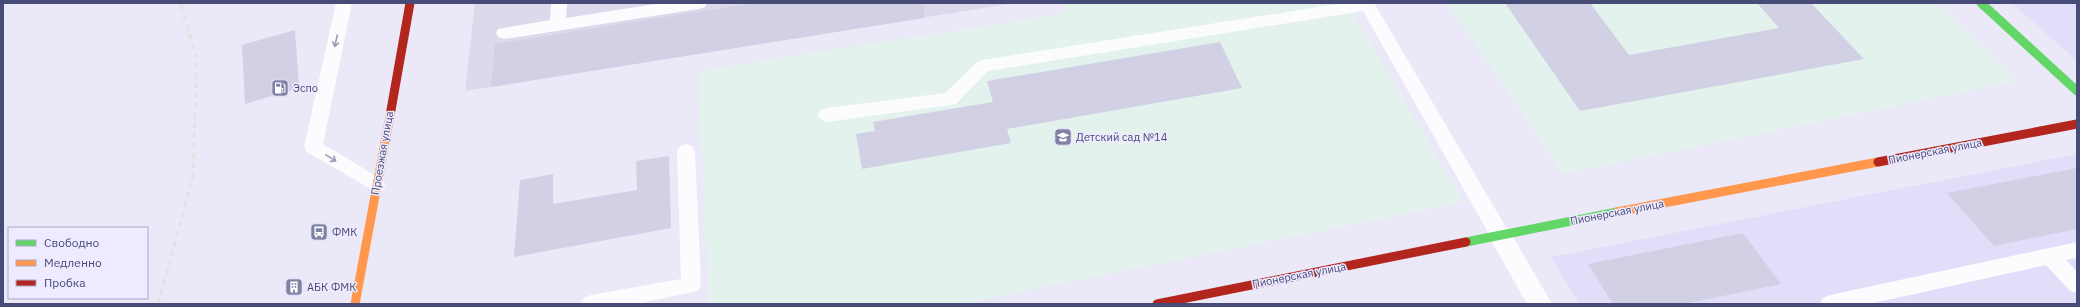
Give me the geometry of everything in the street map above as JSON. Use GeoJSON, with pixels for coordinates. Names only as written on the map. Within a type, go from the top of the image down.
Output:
{"type":"FeatureCollection","features":[{"type":"Feature","properties":{"kind":"street","name":"Проезжая улица"},"geometry":{"type":"LineString","coordinates":[[355,304],[410,3]]}},
{"type":"Feature","properties":{"kind":"street"},"geometry":{"type":"LineString","coordinates":[[1982,3],[2077,91]]}},
{"type":"Feature","properties":{"kind":"street","name":"Пионерская улица"},"geometry":{"type":"LineString","coordinates":[[1157,304],[1500,235],[2077,124]]}},
{"type":"Feature","properties":{"kind":"street"},"geometry":{"type":"LineString","coordinates":[[1500,235],[1540,304]]}},
{"type":"Feature","properties":{"kind":"lane"},"geometry":{"type":"LineString","coordinates":[[344,3],[313,147],[376,185]]}},
{"type":"Feature","properties":{"kind":"lane"},"geometry":{"type":"LineString","coordinates":[[558,25],[559,3]]}},
{"type":"Feature","properties":{"kind":"lane"},"geometry":{"type":"LineString","coordinates":[[504,33],[558,25],[660,6],[699,3]]}},
{"type":"Feature","properties":{"kind":"lane"},"geometry":{"type":"LineString","coordinates":[[827,115],[950,99],[982,66],[1367,4],[1500,235]]}},
{"type":"Feature","properties":{"kind":"lane"},"geometry":{"type":"LineString","coordinates":[[591,304],[691,285],[686,151]]}},
{"type":"Feature","properties":{"kind":"lane"},"geometry":{"type":"LineString","coordinates":[[1830,304],[2077,250]]}},
{"type":"Feature","properties":{"kind":"lane"},"geometry":{"type":"LineString","coordinates":[[2050,256],[2077,285]]}},
{"type":"Feature","properties":{"kind":"shaded area"},"geometry":{"type":"Polygon","coordinates":[[[475,3],[1015,3],[465,91],[475,3]]]}},
{"type":"Feature","properties":{"kind":"shaded area","name":"Детский сад №14"},"geometry":{"type":"Polygon","coordinates":[[[1064,3],[1347,3],[1463,202],[961,304],[709,304],[698,71],[1067,13],[1064,3]]]}},
{"type":"Feature","properties":{"kind":"shaded area"},"geometry":{"type":"Polygon","coordinates":[[[1447,3],[1936,3],[2018,81],[1563,174],[1447,3]]]}},
{"type":"Feature","properties":{"kind":"shaded area"},"geometry":{"type":"Polygon","coordinates":[[[2012,3],[2077,3],[2077,61],[2012,3]]]}},
{"type":"Feature","properties":{"kind":"shaded area"},"geometry":{"type":"Polygon","coordinates":[[[2077,154],[2077,304],[1579,304],[1551,257],[2077,154]]]}},
{"type":"Feature","properties":{"kind":"building"},"geometry":{"type":"Polygon","coordinates":[[[753,3],[923,3],[924,18],[491,87],[495,44],[753,3]]]}},
{"type":"Feature","properties":{"kind":"building"},"geometry":{"type":"Polygon","coordinates":[[[1505,3],[1590,3],[1629,55],[1779,28],[1757,3],[1811,3],[1864,59],[1580,111],[1505,3]]]}},
{"type":"Feature","properties":{"kind":"building"},"geometry":{"type":"Polygon","coordinates":[[[295,30],[299,88],[245,104],[242,45],[295,30]]]}},
{"type":"Feature","properties":{"kind":"building"},"geometry":{"type":"Polygon","coordinates":[[[1220,42],[1242,88],[1007,129],[1011,143],[862,169],[856,134],[875,131],[873,122],[993,102],[987,81],[1220,42]]]}},
{"type":"Feature","properties":{"kind":"building"},"geometry":{"type":"Polygon","coordinates":[[[669,156],[671,228],[514,257],[520,180],[553,174],[553,204],[637,190],[636,161],[669,156]]]}},
{"type":"Feature","properties":{"kind":"building"},"geometry":{"type":"Polygon","coordinates":[[[2077,168],[2077,229],[1994,246],[1947,193],[2077,168]]]}},
{"type":"Feature","properties":{"kind":"building"},"geometry":{"type":"Polygon","coordinates":[[[1743,233],[1781,284],[1684,304],[1613,304],[1588,264],[1743,233]]]}},
{"type":"Feature","properties":{"kind":"railway"},"geometry":{"type":"LineString","coordinates":[[158,304],[193,177],[197,58],[180,3]]}},
{"type":"Feature","properties":{"kind":"traffic: fast"},"geometry":{"type":"LineString","coordinates":[[1981,3],[2077,91]]}},
{"type":"Feature","properties":{"kind":"traffic: fast"},"geometry":{"type":"LineString","coordinates":[[1466,242],[1617,212]]}},
{"type":"Feature","properties":{"kind":"traffic: slow"},"geometry":{"type":"LineString","coordinates":[[355,304],[391,110]]}},
{"type":"Feature","properties":{"kind":"traffic: slow"},"geometry":{"type":"LineString","coordinates":[[1617,212],[1878,162]]}},
{"type":"Feature","properties":{"kind":"traffic: jam"},"geometry":{"type":"LineString","coordinates":[[391,110],[410,3]]}},
{"type":"Feature","properties":{"kind":"traffic: jam"},"geometry":{"type":"LineString","coordinates":[[1878,162],[2077,124]]}},
{"type":"Feature","properties":{"kind":"traffic: jam"},"geometry":{"type":"LineString","coordinates":[[1157,304],[1466,242]]}},
{"type":"Feature","properties":{"kind":"place","name":"Эспо"},"geometry":{"type":"Point","coordinates":[280,88]}},
{"type":"Feature","properties":{"kind":"place","name":"Детский сад №14"},"geometry":{"type":"Point","coordinates":[1063,137]}},
{"type":"Feature","properties":{"kind":"place","name":"ФМК"},"geometry":{"type":"Point","coordinates":[319,232]}},
{"type":"Feature","properties":{"kind":"place","name":"АБК ФМК"},"geometry":{"type":"Point","coordinates":[294,287]}}]}
